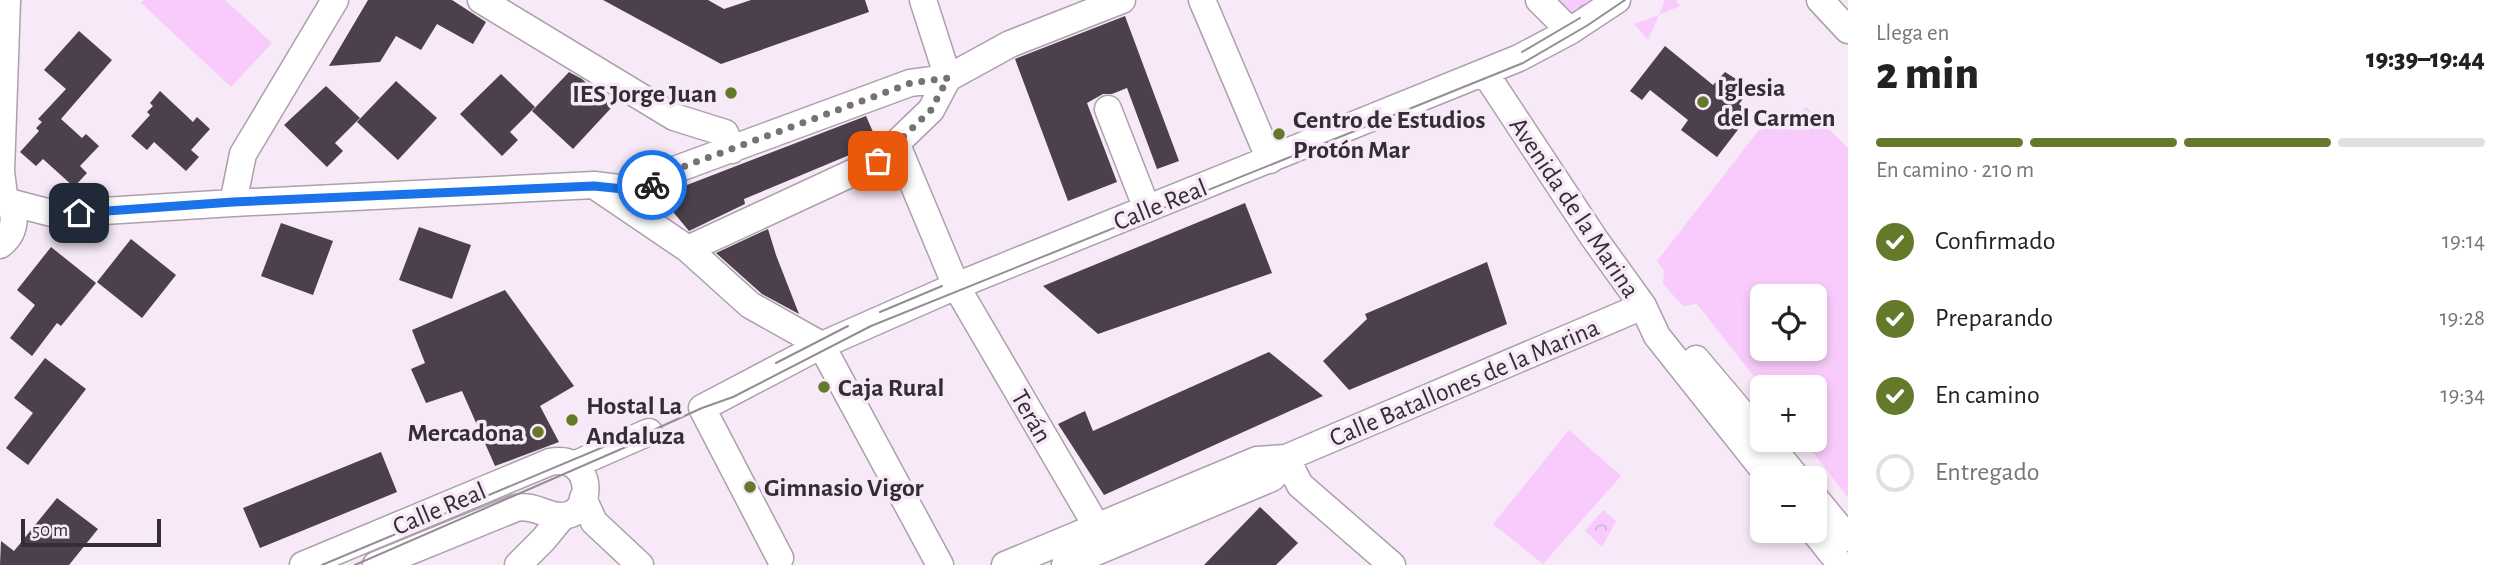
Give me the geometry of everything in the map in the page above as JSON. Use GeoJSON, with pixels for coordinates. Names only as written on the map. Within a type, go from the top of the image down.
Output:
{"type":"FeatureCollection","features":[{"type":"Feature","properties":{"kind":"street"},"geometry":{"type":"LineString","coordinates":[[5,241],[14,219],[4,196],[1,172],[6,0]]}},
{"type":"Feature","properties":{"kind":"street"},"geometry":{"type":"LineString","coordinates":[[233,202],[243,154],[335,0]]}},
{"type":"Feature","properties":{"kind":"street"},"geometry":{"type":"LineString","coordinates":[[481,0],[674,117],[725,133],[732,150]]}},
{"type":"Feature","properties":{"kind":"street"},"geometry":{"type":"LineString","coordinates":[[688,249],[878,161],[931,110],[948,78],[923,0]]}},
{"type":"Feature","properties":{"kind":"street"},"geometry":{"type":"LineString","coordinates":[[4,196],[55,214],[233,202],[594,186],[643,191],[677,169],[911,83],[948,78],[1010,44],[1122,0]]}},
{"type":"Feature","properties":{"kind":"street"},"geometry":{"type":"LineString","coordinates":[[1202,0],[1270,160]]}},
{"type":"Feature","properties":{"kind":"street"},"geometry":{"type":"LineString","coordinates":[[1538,0],[1570,31]]}},
{"type":"Feature","properties":{"kind":"street","name":"Calle Real"},"geometry":{"type":"LineString","coordinates":[[780,558],[702,408],[820,346],[956,286],[1519,58],[1570,31],[1617,0]]}},
{"type":"Feature","properties":{"kind":"street"},"geometry":{"type":"LineString","coordinates":[[1820,0],[1848,30]]}},
{"type":"Feature","properties":{"kind":"street","name":"Avenida de la Marina"},"geometry":{"type":"LineString","coordinates":[[1485,73],[1594,238],[1643,306],[1657,336],[1760,466]]}},
{"type":"Feature","properties":{"kind":"street"},"geometry":{"type":"LineString","coordinates":[[1108,109],[1147,209]]}},
{"type":"Feature","properties":{"kind":"street","name":"Terán"},"geometry":{"type":"LineString","coordinates":[[897,145],[956,286],[1102,537]]}},
{"type":"Feature","properties":{"kind":"street"},"geometry":{"type":"LineString","coordinates":[[594,186],[688,249],[750,305],[820,346],[940,565]]}},
{"type":"Feature","properties":{"kind":"street"},"geometry":{"type":"LineString","coordinates":[[5,241],[20,228],[45,221],[55,214]]}},
{"type":"Feature","properties":{"kind":"street","name":"Avenida de la Marina"},"geometry":{"type":"LineString","coordinates":[[1643,306],[1668,327],[1750,423]]}},
{"type":"Feature","properties":{"kind":"street","name":"Calle Batallones de la Marina"},"geometry":{"type":"LineString","coordinates":[[1286,458],[1643,306]]}},
{"type":"Feature","properties":{"kind":"street","name":"Calle Real"},"geometry":{"type":"LineString","coordinates":[[303,565],[550,462],[563,459],[576,464],[649,432]]}},
{"type":"Feature","properties":{"kind":"street","name":"Avenida de la Marina"},"geometry":{"type":"LineString","coordinates":[[1775,452],[1787,466]]}},
{"type":"Feature","properties":{"kind":"street"},"geometry":{"type":"LineString","coordinates":[[1005,565],[1102,537],[1272,478],[1286,458],[1300,485],[1392,565]]}},
{"type":"Feature","properties":{"kind":"street"},"geometry":{"type":"LineString","coordinates":[[522,564],[565,511],[585,479],[576,464]]}},
{"type":"Feature","properties":{"kind":"street","name":"Calle Real"},"geometry":{"type":"LineString","coordinates":[[376,565],[516,508],[528,506],[565,511],[594,523],[640,565]]}},
{"type":"Feature","properties":{"kind":"street"},"geometry":{"type":"LineString","coordinates":[[1827,513],[1848,538]]}},
{"type":"Feature","properties":{"kind":"street"},"geometry":{"type":"LineString","coordinates":[[1065,565],[1102,537]]}},
{"type":"Feature","properties":{"kind":"street"},"geometry":{"type":"LineString","coordinates":[[1823,543],[1841,565]]}},
{"type":"Feature","properties":{"kind":"green space"},"geometry":{"type":"Polygon","coordinates":[[[144,0],[225,0],[272,43],[231,87],[141,3],[144,0]]]}},
{"type":"Feature","properties":{"kind":"green space"},"geometry":{"type":"Polygon","coordinates":[[[1542,0],[1601,0],[1568,24],[1542,0]]]}},
{"type":"Feature","properties":{"kind":"green space"},"geometry":{"type":"Polygon","coordinates":[[[1665,0],[1676,0],[1680,6],[1659,15],[1665,0]]]}},
{"type":"Feature","properties":{"kind":"green space"},"geometry":{"type":"Polygon","coordinates":[[[1659,15],[1648,40],[1634,24],[1659,15]]]}},
{"type":"Feature","properties":{"kind":"green space"},"geometry":{"type":"Polygon","coordinates":[[[1806,107],[1848,148],[1848,498],[1827,470],[1827,466],[1824,466],[1813,452],[1827,452],[1827,375],[1753,375],[1697,304],[1683,306],[1663,284],[1664,271],[1657,261],[1773,112],[1797,117],[1806,107]]]}},
{"type":"Feature","properties":{"kind":"green space"},"geometry":{"type":"Polygon","coordinates":[[[1569,430],[1621,476],[1543,564],[1493,524],[1569,430]]]}},
{"type":"Feature","properties":{"kind":"green space"},"geometry":{"type":"Polygon","coordinates":[[[1603,510],[1616,521],[1602,547],[1585,531],[1603,510]]]}},
{"type":"Feature","properties":{"kind":"building"},"geometry":{"type":"Polygon","coordinates":[[[368,0],[452,0],[486,22],[473,44],[437,24],[421,50],[396,36],[380,62],[329,66],[368,0]]]}},
{"type":"Feature","properties":{"kind":"building"},"geometry":{"type":"Polygon","coordinates":[[[603,0],[708,0],[724,9],[751,0],[865,0],[869,12],[721,64],[603,0]]]}},
{"type":"Feature","properties":{"kind":"building"},"geometry":{"type":"Polygon","coordinates":[[[1125,16],[1179,161],[1157,169],[1127,88],[1112,94],[1103,94],[1087,103],[1117,182],[1068,201],[1015,59],[1125,16]]]}},
{"type":"Feature","properties":{"kind":"building"},"geometry":{"type":"Polygon","coordinates":[[[79,31],[112,60],[61,119],[82,138],[86,134],[99,146],[80,166],[87,173],[74,187],[43,159],[36,166],[20,152],[39,131],[36,128],[42,122],[38,119],[66,89],[44,70],[79,31]]]}},
{"type":"Feature","properties":{"kind":"building","name":"Iglesia del Carmen"},"geometry":{"type":"Polygon","coordinates":[[[1665,46],[1713,85],[1725,72],[1747,86],[1743,92],[1746,95],[1739,104],[1750,114],[1717,157],[1681,130],[1688,120],[1650,90],[1642,100],[1630,91],[1665,46]]]}},
{"type":"Feature","properties":{"kind":"building"},"geometry":{"type":"Polygon","coordinates":[[[569,72],[582,79],[612,107],[573,149],[532,111],[569,72]]]}},
{"type":"Feature","properties":{"kind":"building"},"geometry":{"type":"Polygon","coordinates":[[[501,74],[535,107],[510,132],[518,140],[502,156],[460,114],[501,74]]]}},
{"type":"Feature","properties":{"kind":"building"},"geometry":{"type":"Polygon","coordinates":[[[396,81],[437,118],[398,160],[357,122],[396,81]]]}},
{"type":"Feature","properties":{"kind":"building"},"geometry":{"type":"Polygon","coordinates":[[[326,86],[360,118],[335,143],[343,151],[327,167],[284,125],[326,86]]]}},
{"type":"Feature","properties":{"kind":"building"},"geometry":{"type":"Polygon","coordinates":[[[160,91],[193,122],[197,117],[210,129],[191,150],[199,157],[186,171],[154,142],[147,150],[131,136],[150,115],[147,112],[153,106],[150,103],[160,91]]]}},
{"type":"Feature","properties":{"kind":"building"},"geometry":{"type":"Polygon","coordinates":[[[866,116],[877,141],[871,146],[744,199],[745,204],[689,231],[674,213],[670,204],[674,190],[866,116]]]}},
{"type":"Feature","properties":{"kind":"building"},"geometry":{"type":"Polygon","coordinates":[[[1245,203],[1272,273],[1098,334],[1043,286],[1245,203]]]}},
{"type":"Feature","properties":{"kind":"building"},"geometry":{"type":"Polygon","coordinates":[[[281,223],[333,241],[313,295],[261,276],[281,223]]]}},
{"type":"Feature","properties":{"kind":"building"},"geometry":{"type":"Polygon","coordinates":[[[419,227],[471,245],[452,299],[399,280],[419,227]]]}},
{"type":"Feature","properties":{"kind":"building"},"geometry":{"type":"Polygon","coordinates":[[[768,229],[799,314],[762,294],[716,253],[768,229]]]}},
{"type":"Feature","properties":{"kind":"building"},"geometry":{"type":"Polygon","coordinates":[[[131,239],[176,275],[142,318],[97,282],[131,239]]]}},
{"type":"Feature","properties":{"kind":"building"},"geometry":{"type":"Polygon","coordinates":[[[51,247],[96,283],[61,326],[57,323],[32,356],[10,338],[35,305],[17,290],[51,247]]]}},
{"type":"Feature","properties":{"kind":"building"},"geometry":{"type":"Polygon","coordinates":[[[1487,262],[1507,324],[1349,390],[1323,361],[1367,319],[1365,314],[1487,262]]]}},
{"type":"Feature","properties":{"kind":"building"},"geometry":{"type":"Polygon","coordinates":[[[505,290],[574,386],[540,406],[559,442],[495,466],[462,391],[426,403],[411,369],[425,363],[412,330],[505,290]]]}},
{"type":"Feature","properties":{"kind":"building"},"geometry":{"type":"Polygon","coordinates":[[[1269,352],[1323,396],[1104,495],[1058,424],[1085,411],[1093,431],[1269,352]]]}},
{"type":"Feature","properties":{"kind":"building"},"geometry":{"type":"Polygon","coordinates":[[[45,358],[86,389],[28,465],[6,448],[33,413],[14,398],[45,358]]]}},
{"type":"Feature","properties":{"kind":"building"},"geometry":{"type":"Polygon","coordinates":[[[381,452],[397,492],[260,548],[243,508],[381,452]]]}},
{"type":"Feature","properties":{"kind":"building"},"geometry":{"type":"Polygon","coordinates":[[[57,498],[98,529],[69,565],[0,565],[1,541],[14,551],[57,498]]]}},
{"type":"Feature","properties":{"kind":"building"},"geometry":{"type":"Polygon","coordinates":[[[1260,507],[1298,543],[1276,565],[1204,565],[1260,507]]]}},
{"type":"Feature","properties":{"kind":"tram line"},"geometry":{"type":"LineString","coordinates":[[322,565],[620,440],[649,432],[733,397],[871,326],[1523,63],[1625,0]]}},
{"type":"Feature","properties":{"kind":"tram line"},"geometry":{"type":"LineString","coordinates":[[1522,52],[1580,18]]}},
{"type":"Feature","properties":{"kind":"tram line"},"geometry":{"type":"LineString","coordinates":[[880,312],[942,286]]}},
{"type":"Feature","properties":{"kind":"tram line"},"geometry":{"type":"LineString","coordinates":[[776,363],[848,326]]}},
{"type":"Feature","properties":{"kind":"tram line"},"geometry":{"type":"LineString","coordinates":[[355,565],[635,443]]}},
{"type":"Feature","properties":{"kind":"way so far"},"geometry":{"type":"LineString","coordinates":[[652,185],[677,169],[911,83],[948,78],[931,110],[878,161]]}},
{"type":"Feature","properties":{"kind":"place","name":"IES Jorge Juan"},"geometry":{"type":"Point","coordinates":[731,93]}},
{"type":"Feature","properties":{"kind":"place","name":"Iglesia del Carmen"},"geometry":{"type":"Point","coordinates":[1703,102]}},
{"type":"Feature","properties":{"kind":"place","name":"Centro de Estudios Protón Mar"},"geometry":{"type":"Point","coordinates":[1279,134]}},
{"type":"Feature","properties":{"kind":"place","name":"Caja Rural"},"geometry":{"type":"Point","coordinates":[824,387]}},
{"type":"Feature","properties":{"kind":"place","name":"Hostal La Andaluza"},"geometry":{"type":"Point","coordinates":[572,420]}},
{"type":"Feature","properties":{"kind":"place","name":"Mercadona"},"geometry":{"type":"Point","coordinates":[538,432]}},
{"type":"Feature","properties":{"kind":"place","name":"Gimnasio Vigor"},"geometry":{"type":"Point","coordinates":[750,487]}},
{"type":"Feature","properties":{"kind":"route"},"geometry":{"type":"LineString","coordinates":[[79,213],[233,202],[594,186],[643,191],[652,185]]}}]}
